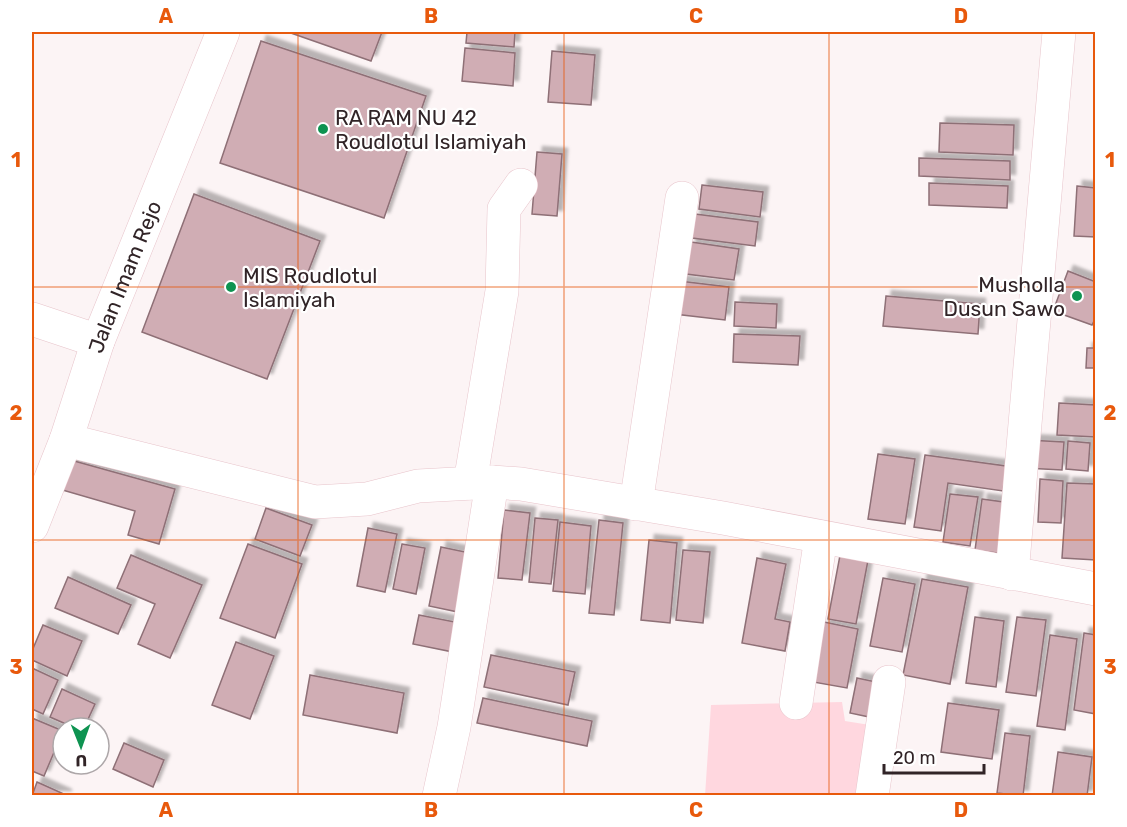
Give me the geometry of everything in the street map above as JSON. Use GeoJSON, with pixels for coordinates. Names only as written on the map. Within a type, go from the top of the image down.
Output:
{"type":"FeatureCollection","features":[{"type":"Feature","properties":{"kind":"street","name":"Jalan Imam Rejo"},"geometry":{"type":"LineString","coordinates":[[32,526],[66,440],[98,342],[223,32]]}},
{"type":"Feature","properties":{"kind":"street"},"geometry":{"type":"LineString","coordinates":[[1012,574],[1059,32]]}},
{"type":"Feature","properties":{"kind":"street"},"geometry":{"type":"LineString","coordinates":[[439,795],[454,727],[502,291],[504,209],[520,185]]}},
{"type":"Feature","properties":{"kind":"street"},"geometry":{"type":"LineString","coordinates":[[636,504],[682,198]]}},
{"type":"Feature","properties":{"kind":"street"},"geometry":{"type":"LineString","coordinates":[[32,319],[98,342]]}},
{"type":"Feature","properties":{"kind":"street"},"geometry":{"type":"LineString","coordinates":[[66,440],[315,502],[344,502],[418,486],[521,484],[821,537],[1095,590]]}},
{"type":"Feature","properties":{"kind":"street"},"geometry":{"type":"LineString","coordinates":[[796,703],[821,537]]}},
{"type":"Feature","properties":{"kind":"street"},"geometry":{"type":"LineString","coordinates":[[873,795],[889,682]]}},
{"type":"Feature","properties":{"kind":"shaded area"},"geometry":{"type":"Polygon","coordinates":[[[842,702],[845,721],[876,726],[866,795],[705,796],[711,705],[842,702]]]}},
{"type":"Feature","properties":{"kind":"building"},"geometry":{"type":"Polygon","coordinates":[[[288,32],[382,32],[371,61],[288,32]]]}},
{"type":"Feature","properties":{"kind":"building"},"geometry":{"type":"Polygon","coordinates":[[[467,32],[515,32],[514,47],[466,43],[467,32]]]}},
{"type":"Feature","properties":{"kind":"building","name":"RA RAM NU 42 Roudlotul Islamiyah"},"geometry":{"type":"Polygon","coordinates":[[[261,41],[426,96],[384,218],[220,163],[261,41]]]}},
{"type":"Feature","properties":{"kind":"building"},"geometry":{"type":"Polygon","coordinates":[[[465,48],[515,53],[513,86],[462,81],[465,48]]]}},
{"type":"Feature","properties":{"kind":"building"},"geometry":{"type":"Polygon","coordinates":[[[552,51],[595,55],[591,105],[548,102],[552,51]]]}},
{"type":"Feature","properties":{"kind":"building"},"geometry":{"type":"Polygon","coordinates":[[[940,123],[1014,125],[1013,155],[939,152],[940,123]]]}},
{"type":"Feature","properties":{"kind":"building"},"geometry":{"type":"Polygon","coordinates":[[[537,152],[562,154],[557,216],[532,214],[537,152]]]}},
{"type":"Feature","properties":{"kind":"building"},"geometry":{"type":"Polygon","coordinates":[[[919,158],[1010,161],[1010,180],[919,176],[919,158]]]}},
{"type":"Feature","properties":{"kind":"building"},"geometry":{"type":"Polygon","coordinates":[[[929,183],[1008,186],[1007,208],[929,205],[929,183]]]}},
{"type":"Feature","properties":{"kind":"building"},"geometry":{"type":"Polygon","coordinates":[[[702,185],[763,192],[760,217],[699,209],[702,185]]]}},
{"type":"Feature","properties":{"kind":"building"},"geometry":{"type":"Polygon","coordinates":[[[1077,186],[1096,188],[1096,237],[1074,236],[1077,186]]]}},
{"type":"Feature","properties":{"kind":"building","name":"MIS Roudlotul Islamiyah"},"geometry":{"type":"Polygon","coordinates":[[[194,194],[320,241],[267,379],[142,332],[194,194]]]}},
{"type":"Feature","properties":{"kind":"building"},"geometry":{"type":"Polygon","coordinates":[[[695,214],[758,222],[755,246],[692,238],[695,214]]]}},
{"type":"Feature","properties":{"kind":"building"},"geometry":{"type":"Polygon","coordinates":[[[691,242],[739,249],[734,280],[686,274],[691,242]]]}},
{"type":"Feature","properties":{"kind":"building","name":"Musholla Dusun Sawo"},"geometry":{"type":"Polygon","coordinates":[[[1068,271],[1096,282],[1096,317],[1092,325],[1053,311],[1068,271]]]}},
{"type":"Feature","properties":{"kind":"building"},"geometry":{"type":"Polygon","coordinates":[[[679,281],[729,287],[725,320],[674,314],[679,281]]]}},
{"type":"Feature","properties":{"kind":"building"},"geometry":{"type":"Polygon","coordinates":[[[886,296],[980,304],[978,334],[883,326],[886,296]]]}},
{"type":"Feature","properties":{"kind":"building"},"geometry":{"type":"Polygon","coordinates":[[[735,302],[777,304],[776,328],[734,326],[735,302]]]}},
{"type":"Feature","properties":{"kind":"building"},"geometry":{"type":"Polygon","coordinates":[[[734,334],[800,336],[798,365],[733,362],[734,334]]]}},
{"type":"Feature","properties":{"kind":"building"},"geometry":{"type":"Polygon","coordinates":[[[1087,348],[1096,348],[1096,368],[1086,368],[1087,348]]]}},
{"type":"Feature","properties":{"kind":"building"},"geometry":{"type":"Polygon","coordinates":[[[1059,403],[1096,405],[1096,437],[1057,435],[1059,403]]]}},
{"type":"Feature","properties":{"kind":"building"},"geometry":{"type":"Polygon","coordinates":[[[1027,440],[1064,442],[1062,470],[1025,468],[1027,440]]]}},
{"type":"Feature","properties":{"kind":"building"},"geometry":{"type":"Polygon","coordinates":[[[1068,441],[1090,443],[1088,471],[1066,469],[1068,441]]]}},
{"type":"Feature","properties":{"kind":"building"},"geometry":{"type":"Polygon","coordinates":[[[878,454],[915,459],[905,524],[868,519],[878,454]]]}},
{"type":"Feature","properties":{"kind":"building"},"geometry":{"type":"Polygon","coordinates":[[[925,455],[1006,466],[1003,491],[948,483],[941,531],[914,527],[925,455]]]}},
{"type":"Feature","properties":{"kind":"building"},"geometry":{"type":"Polygon","coordinates":[[[67,459],[175,489],[159,544],[128,535],[135,511],[59,489],[67,459]]]}},
{"type":"Feature","properties":{"kind":"building"},"geometry":{"type":"Polygon","coordinates":[[[1040,479],[1063,481],[1061,523],[1038,522],[1040,479]]]}},
{"type":"Feature","properties":{"kind":"building"},"geometry":{"type":"Polygon","coordinates":[[[1067,483],[1096,484],[1096,560],[1062,558],[1067,483]]]}},
{"type":"Feature","properties":{"kind":"building"},"geometry":{"type":"Polygon","coordinates":[[[950,494],[978,497],[970,546],[943,542],[950,494]]]}},
{"type":"Feature","properties":{"kind":"building"},"geometry":{"type":"Polygon","coordinates":[[[982,499],[1011,503],[1004,554],[975,550],[982,499]]]}},
{"type":"Feature","properties":{"kind":"building"},"geometry":{"type":"Polygon","coordinates":[[[266,508],[312,525],[300,556],[255,539],[266,508]]]}},
{"type":"Feature","properties":{"kind":"building"},"geometry":{"type":"Polygon","coordinates":[[[504,510],[530,513],[522,580],[498,578],[504,510]]]}},
{"type":"Feature","properties":{"kind":"building"},"geometry":{"type":"Polygon","coordinates":[[[535,518],[558,520],[551,584],[529,582],[535,518]]]}},
{"type":"Feature","properties":{"kind":"building"},"geometry":{"type":"Polygon","coordinates":[[[599,520],[623,523],[614,615],[589,613],[599,520]]]}},
{"type":"Feature","properties":{"kind":"building"},"geometry":{"type":"Polygon","coordinates":[[[560,522],[591,526],[585,594],[553,591],[560,522]]]}},
{"type":"Feature","properties":{"kind":"building"},"geometry":{"type":"Polygon","coordinates":[[[368,528],[397,534],[385,592],[357,586],[368,528]]]}},
{"type":"Feature","properties":{"kind":"building"},"geometry":{"type":"Polygon","coordinates":[[[649,540],[677,543],[670,623],[641,620],[649,540]]]}},
{"type":"Feature","properties":{"kind":"building"},"geometry":{"type":"Polygon","coordinates":[[[248,544],[302,564],[275,638],[220,618],[248,544]]]}},
{"type":"Feature","properties":{"kind":"building"},"geometry":{"type":"Polygon","coordinates":[[[402,544],[425,548],[416,594],[393,589],[402,544]]]}},
{"type":"Feature","properties":{"kind":"building"},"geometry":{"type":"Polygon","coordinates":[[[441,547],[470,553],[458,612],[429,606],[441,547]]]}},
{"type":"Feature","properties":{"kind":"building"},"geometry":{"type":"Polygon","coordinates":[[[683,550],[710,552],[703,623],[676,620],[683,550]]]}},
{"type":"Feature","properties":{"kind":"building"},"geometry":{"type":"Polygon","coordinates":[[[841,550],[869,555],[856,624],[828,619],[841,550]]]}},
{"type":"Feature","properties":{"kind":"building"},"geometry":{"type":"Polygon","coordinates":[[[131,555],[202,585],[170,658],[138,644],[155,604],[117,588],[131,555]]]}},
{"type":"Feature","properties":{"kind":"building"},"geometry":{"type":"Polygon","coordinates":[[[757,558],[786,564],[775,619],[790,622],[785,651],[742,643],[757,558]]]}},
{"type":"Feature","properties":{"kind":"building"},"geometry":{"type":"Polygon","coordinates":[[[68,577],[131,605],[118,634],[55,608],[68,577]]]}},
{"type":"Feature","properties":{"kind":"building"},"geometry":{"type":"Polygon","coordinates":[[[883,578],[915,584],[902,652],[870,646],[883,578]]]}},
{"type":"Feature","properties":{"kind":"building"},"geometry":{"type":"Polygon","coordinates":[[[922,579],[968,587],[950,684],[903,675],[922,579]]]}},
{"type":"Feature","properties":{"kind":"building"},"geometry":{"type":"Polygon","coordinates":[[[419,615],[460,623],[453,652],[413,644],[419,615]]]}},
{"type":"Feature","properties":{"kind":"building"},"geometry":{"type":"Polygon","coordinates":[[[975,617],[1004,621],[996,687],[966,683],[975,617]]]}},
{"type":"Feature","properties":{"kind":"building"},"geometry":{"type":"Polygon","coordinates":[[[1017,617],[1046,620],[1036,696],[1006,692],[1017,617]]]}},
{"type":"Feature","properties":{"kind":"building"},"geometry":{"type":"Polygon","coordinates":[[[824,622],[858,629],[847,688],[813,682],[824,622]]]}},
{"type":"Feature","properties":{"kind":"building"},"geometry":{"type":"Polygon","coordinates":[[[43,625],[82,641],[67,676],[32,660],[32,651],[43,625]]]}},
{"type":"Feature","properties":{"kind":"building"},"geometry":{"type":"Polygon","coordinates":[[[1084,633],[1096,635],[1096,714],[1074,710],[1084,633]]]}},
{"type":"Feature","properties":{"kind":"building"},"geometry":{"type":"Polygon","coordinates":[[[1050,635],[1077,639],[1065,730],[1037,726],[1050,635]]]}},
{"type":"Feature","properties":{"kind":"building"},"geometry":{"type":"Polygon","coordinates":[[[236,642],[274,656],[250,719],[212,705],[236,642]]]}},
{"type":"Feature","properties":{"kind":"building"},"geometry":{"type":"Polygon","coordinates":[[[491,655],[575,672],[568,705],[484,687],[491,655]]]}},
{"type":"Feature","properties":{"kind":"building"},"geometry":{"type":"Polygon","coordinates":[[[32,668],[58,680],[43,714],[32,709],[32,668]]]}},
{"type":"Feature","properties":{"kind":"building"},"geometry":{"type":"Polygon","coordinates":[[[310,675],[404,693],[397,733],[303,715],[310,675]]]}},
{"type":"Feature","properties":{"kind":"building"},"geometry":{"type":"Polygon","coordinates":[[[857,678],[881,683],[874,718],[850,713],[857,678]]]}},
{"type":"Feature","properties":{"kind":"building"},"geometry":{"type":"Polygon","coordinates":[[[62,689],[95,704],[90,716],[50,717],[62,689]]]}},
{"type":"Feature","properties":{"kind":"building"},"geometry":{"type":"Polygon","coordinates":[[[483,698],[592,721],[587,746],[477,723],[483,698]]]}},
{"type":"Feature","properties":{"kind":"building"},"geometry":{"type":"Polygon","coordinates":[[[948,703],[999,710],[992,759],[941,752],[948,703]]]}},
{"type":"Feature","properties":{"kind":"building"},"geometry":{"type":"Polygon","coordinates":[[[32,718],[51,726],[51,759],[44,776],[32,771],[32,718]]]}},
{"type":"Feature","properties":{"kind":"building"},"geometry":{"type":"Polygon","coordinates":[[[1005,733],[1030,736],[1023,796],[997,793],[1005,733]]]}},
{"type":"Feature","properties":{"kind":"building"},"geometry":{"type":"Polygon","coordinates":[[[124,743],[164,760],[153,787],[113,769],[124,743]]]}},
{"type":"Feature","properties":{"kind":"building"},"geometry":{"type":"Polygon","coordinates":[[[1058,752],[1092,757],[1087,796],[1052,796],[1058,752]]]}},
{"type":"Feature","properties":{"kind":"building"},"geometry":{"type":"Polygon","coordinates":[[[37,782],[66,795],[66,796],[32,796],[37,782]]]}},
{"type":"Feature","properties":{"kind":"place","name":"RA RAM NU 42 Roudlotul Islamiyah"},"geometry":{"type":"Point","coordinates":[323,129]}},
{"type":"Feature","properties":{"kind":"place","name":"MIS Roudlotul Islamiyah"},"geometry":{"type":"Point","coordinates":[231,287]}},
{"type":"Feature","properties":{"kind":"place","name":"Musholla Dusun Sawo"},"geometry":{"type":"Point","coordinates":[1077,296]}}]}
